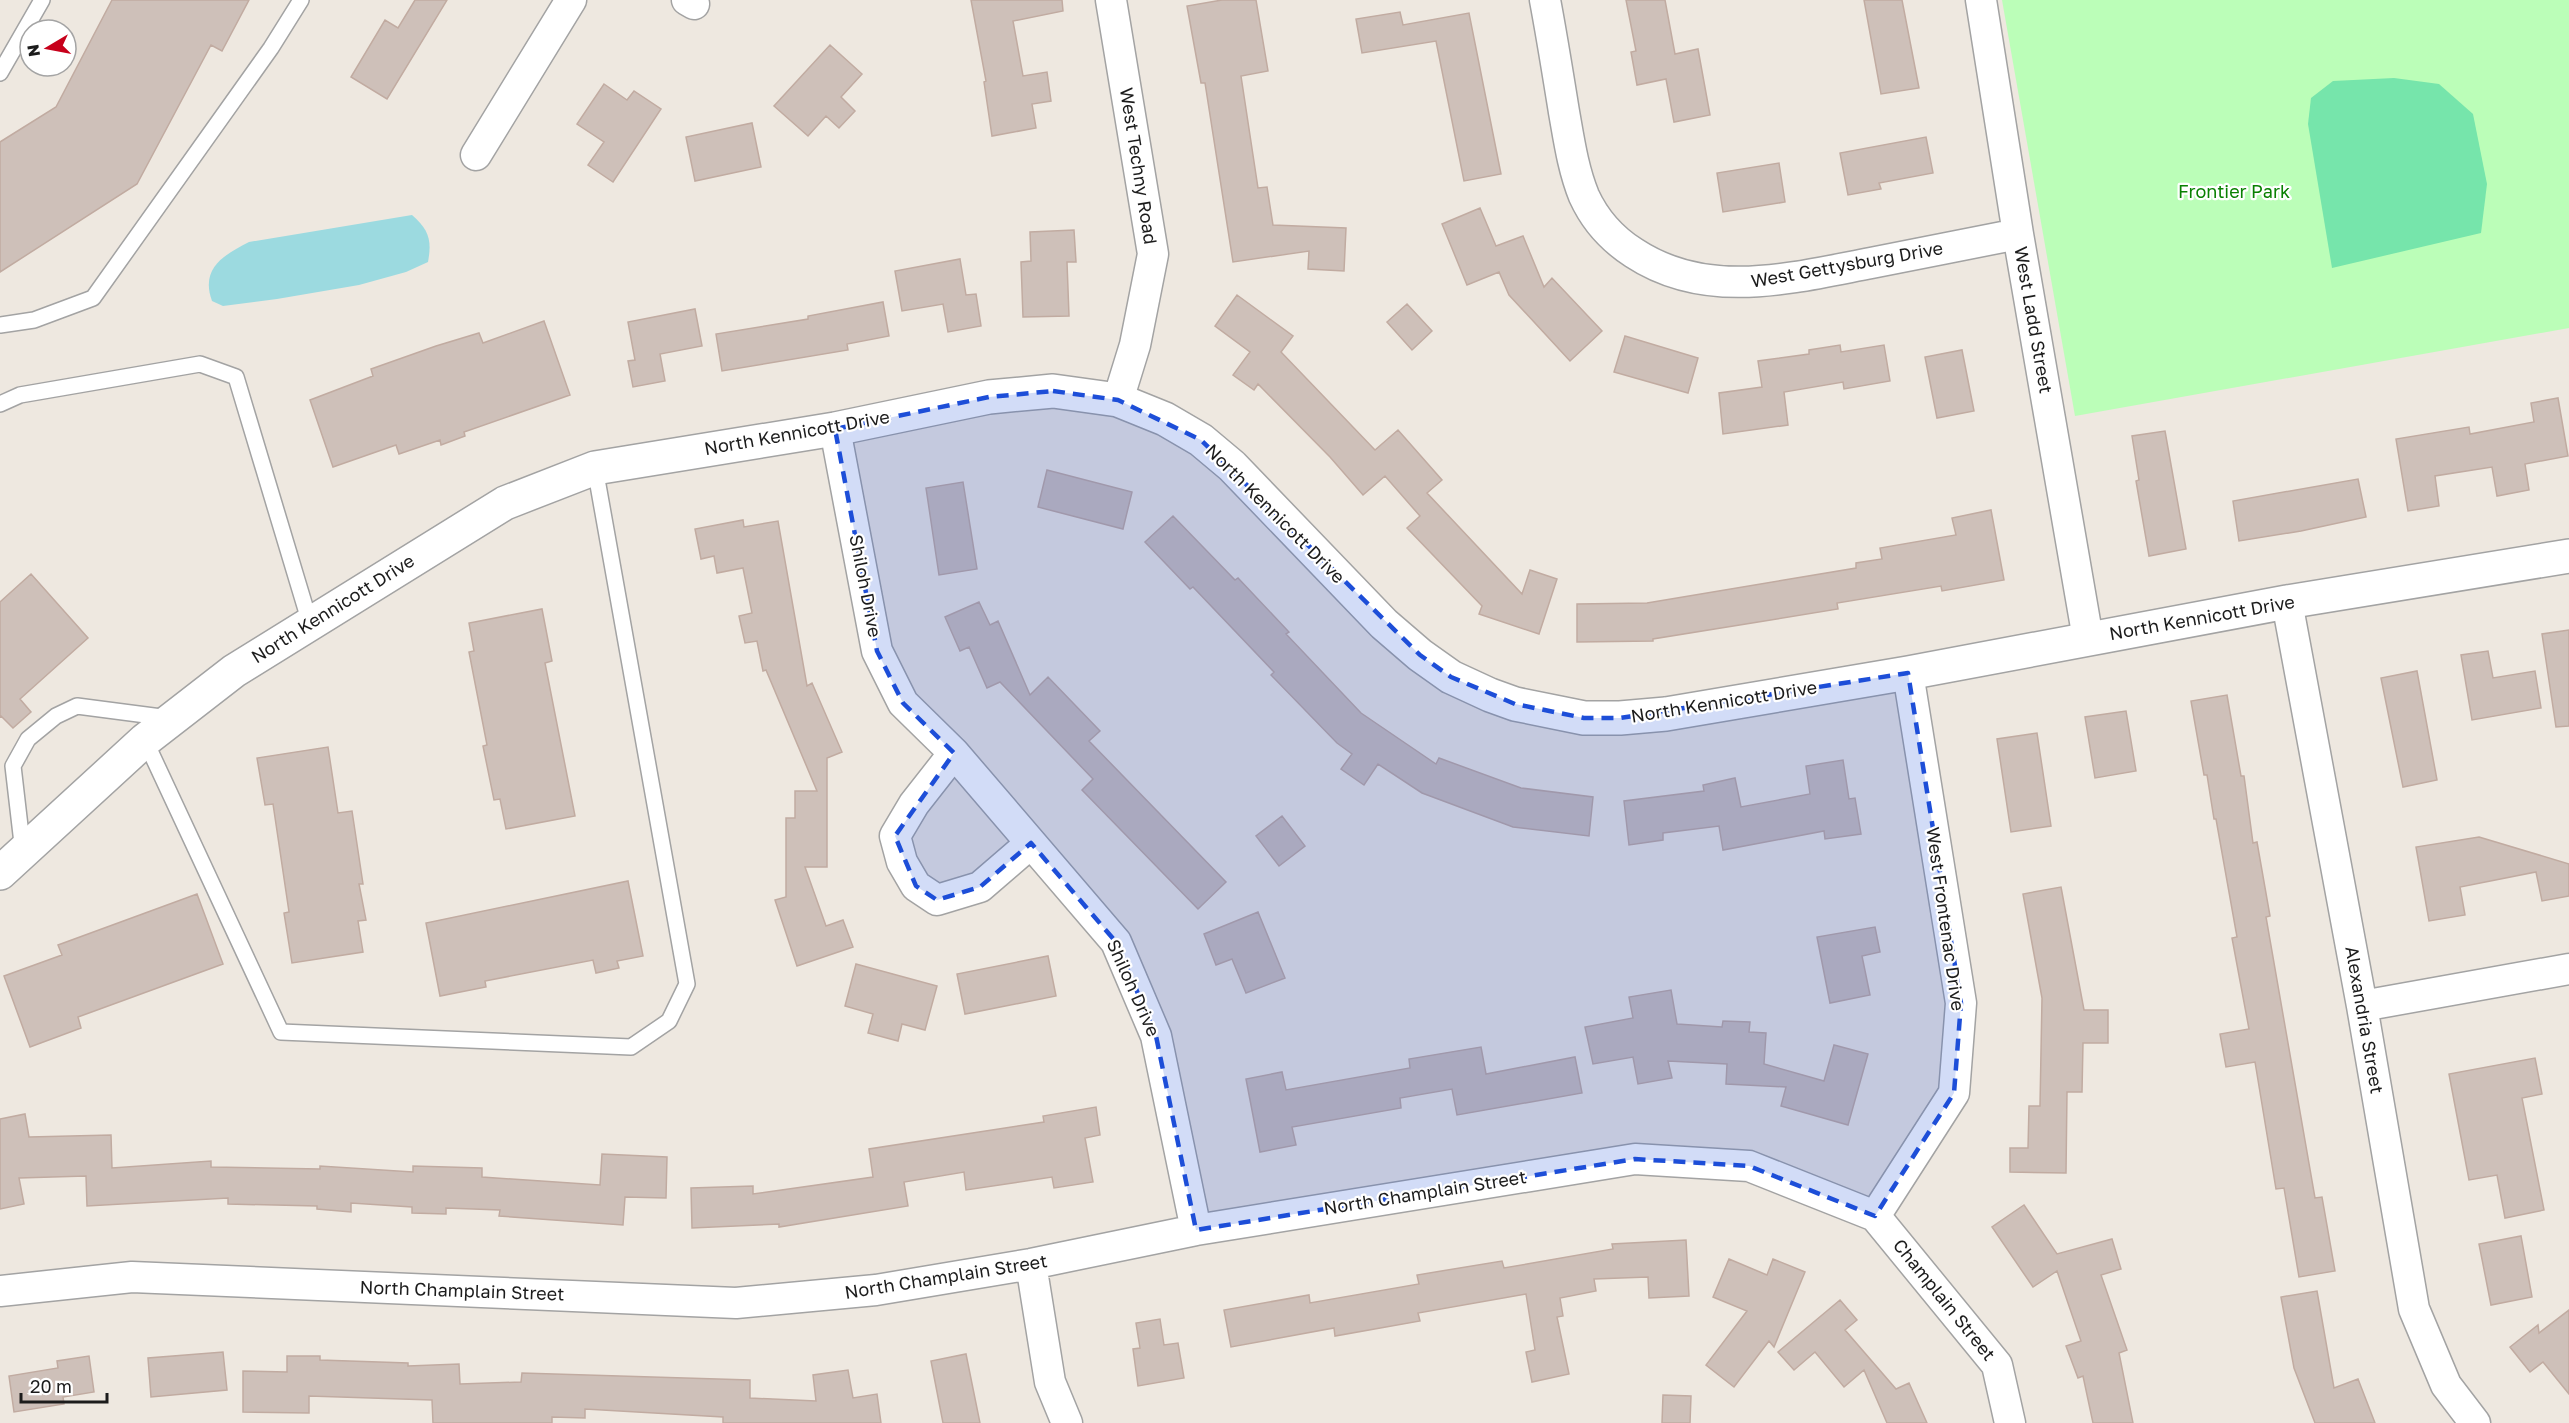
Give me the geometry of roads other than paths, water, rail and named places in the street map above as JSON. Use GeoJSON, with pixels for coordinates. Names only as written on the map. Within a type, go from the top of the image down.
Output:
{"type":"FeatureCollection","features":[{"type":"Feature","properties":{"kind":"street"},"geometry":{"type":"LineString","coordinates":[[476,155],[571,0]]}},
{"type":"Feature","properties":{"kind":"street","name":"West Techny Road"},"geometry":{"type":"LineString","coordinates":[[1111,0],[1153,254],[1135,345],[1118,400]]}},
{"type":"Feature","properties":{"kind":"street","name":"West Gettysburg Drive"},"geometry":{"type":"LineString","coordinates":[[1545,0],[1571,151],[1584,195],[1597,220],[1621,244],[1648,263],[1684,277],[1713,282],[1750,282],[1795,278],[2018,234]]}},
{"type":"Feature","properties":{"kind":"street","name":"West Ladd Street"},"geometry":{"type":"LineString","coordinates":[[1981,0],[2018,234],[2088,639]]}},
{"type":"Feature","properties":{"kind":"street","name":"North Kennicott Drive"},"geometry":{"type":"LineString","coordinates":[[12,862],[145,740],[234,670],[505,503],[595,468],[835,429],[989,397],[1053,391],[1118,400],[1165,420],[1201,440],[1232,466],[1384,624],[1450,677],[1515,704],[1584,718],[1666,714],[1908,673],[2287,603],[2569,556]]}},
{"type":"Feature","properties":{"kind":"street","name":"Shiloh Drive"},"geometry":{"type":"LineString","coordinates":[[835,429],[877,651],[903,703],[954,753],[1116,942],[1156,1036],[1196,1230]]}},
{"type":"Feature","properties":{"kind":"street","name":"Alexandria Street"},"geometry":{"type":"LineString","coordinates":[[2287,603],[2362,1006],[2414,1309],[2446,1385],[2475,1423]]}},
{"type":"Feature","properties":{"kind":"street","name":"West Frontenac Drive"},"geometry":{"type":"LineString","coordinates":[[1875,1216],[1954,1093],[1961,1003],[1908,673]]}},
{"type":"Feature","properties":{"kind":"street"},"geometry":{"type":"LineString","coordinates":[[954,753],[914,804],[895,836],[902,862],[916,886],[937,900],[962,894],[980,887],[1031,843]]}},
{"type":"Feature","properties":{"kind":"street"},"geometry":{"type":"LineString","coordinates":[[2362,1006],[2569,969]]}},
{"type":"Feature","properties":{"kind":"street","name":"North Champlain Street"},"geometry":{"type":"LineString","coordinates":[[0,1291],[132,1277],[736,1303],[876,1290],[1031,1264],[1196,1230],[1635,1159],[1749,1166],[1875,1216]]}},
{"type":"Feature","properties":{"kind":"street","name":"Champlain Street"},"geometry":{"type":"LineString","coordinates":[[1875,1216],[1998,1365],[2010,1423]]}},
{"type":"Feature","properties":{"kind":"street"},"geometry":{"type":"LineString","coordinates":[[1031,1264],[1050,1382],[1067,1423]]}},
{"type":"Feature","properties":{"kind":"lane"},"geometry":{"type":"LineString","coordinates":[[0,73],[42,0]]}},
{"type":"Feature","properties":{"kind":"lane"},"geometry":{"type":"LineString","coordinates":[[0,325],[34,320],[93,298],[271,48],[301,0]]}},
{"type":"Feature","properties":{"kind":"lane"},"geometry":{"type":"LineString","coordinates":[[0,404],[20,395],[200,364],[236,377],[310,623]]}},
{"type":"Feature","properties":{"kind":"lane"},"geometry":{"type":"LineString","coordinates":[[145,740],[280,1032],[631,1047],[669,1021],[687,984],[595,468]]}},
{"type":"Feature","properties":{"kind":"lane"},"geometry":{"type":"LineString","coordinates":[[12,862],[13,766],[28,739],[56,716],[77,706],[173,718]]}},
{"type":"Feature","properties":{"kind":"water"},"geometry":{"type":"Polygon","coordinates":[[[412,215],[426,231],[429,254],[428,262],[406,272],[359,285],[277,299],[223,306],[212,301],[209,280],[212,271],[223,258],[249,242],[412,215]]]}},
{"type":"Feature","properties":{"kind":"park label","name":"Frontier Park"},"geometry":{"type":"Point","coordinates":[2234,192]}}]}
